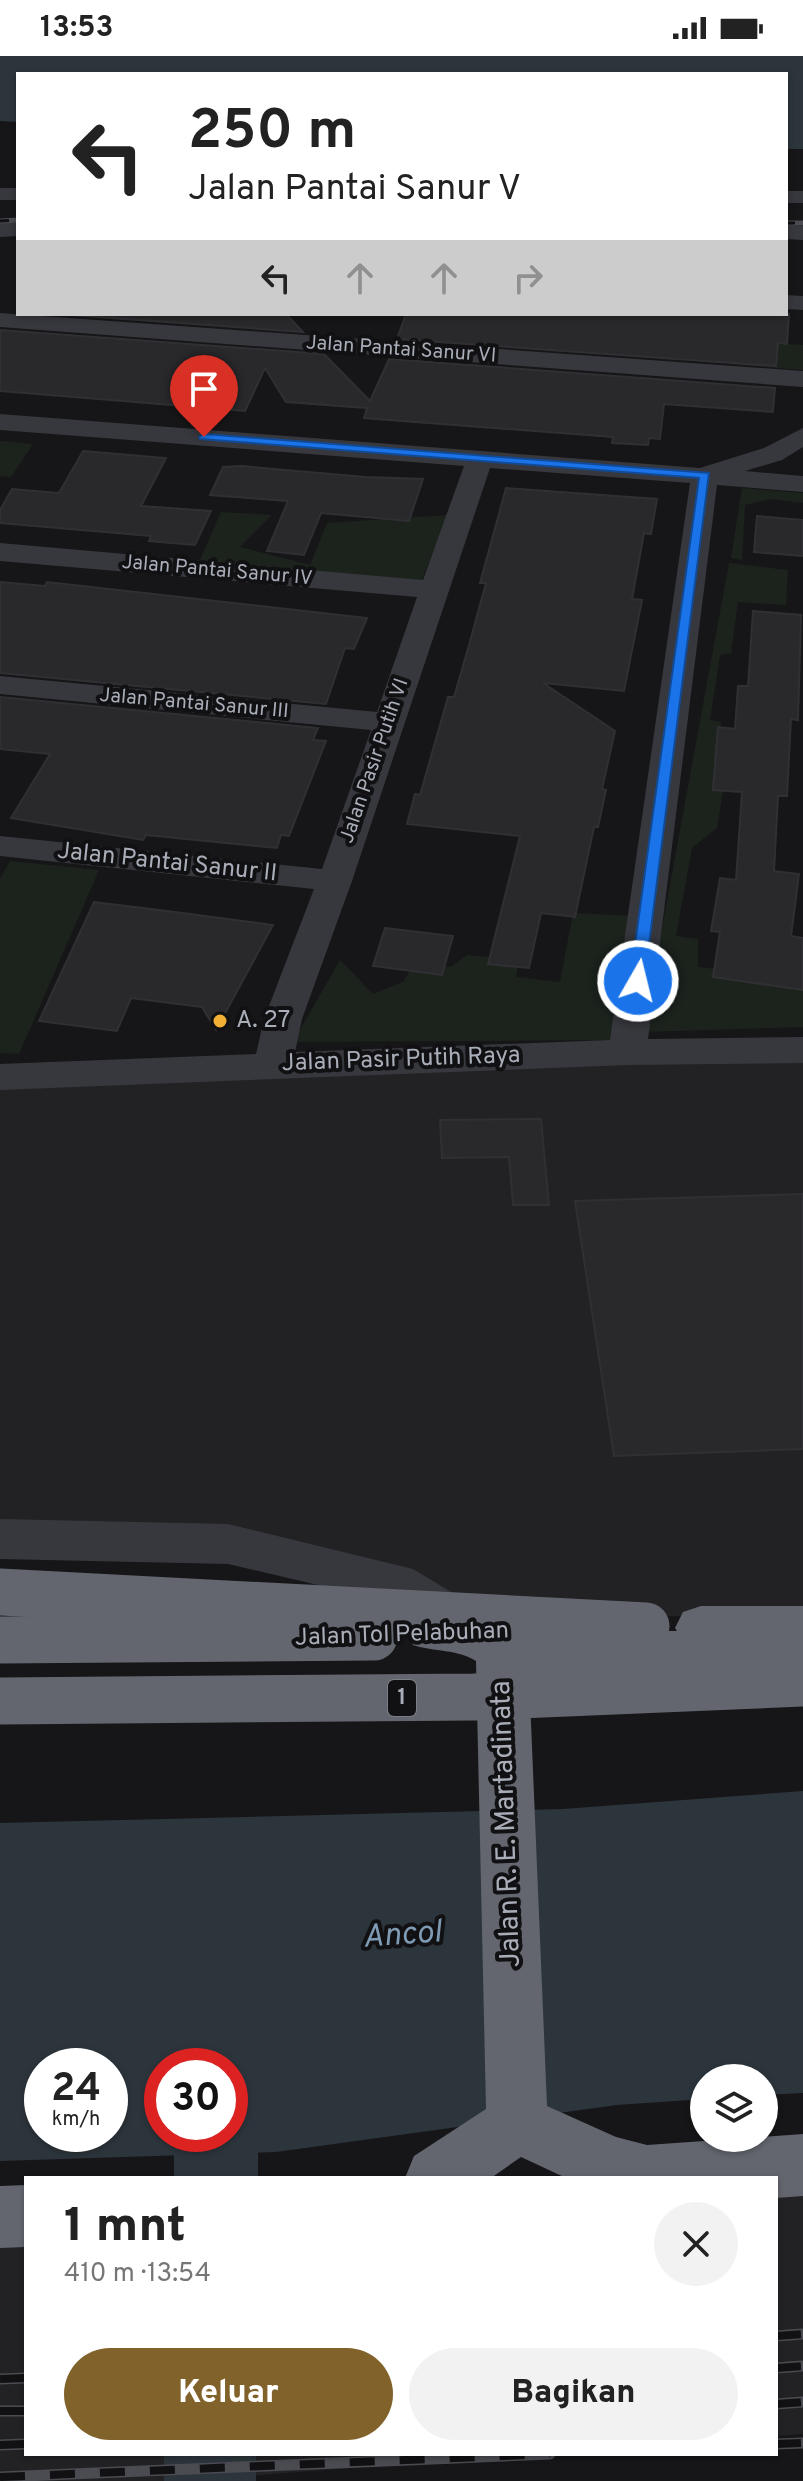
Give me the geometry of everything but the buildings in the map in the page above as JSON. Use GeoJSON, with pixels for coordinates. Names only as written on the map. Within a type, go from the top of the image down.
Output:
{"type":"FeatureCollection","features":[{"type":"Feature","properties":{"kind":"highway"},"geometry":{"type":"LineString","coordinates":[[0,1592],[646,1626]]}},
{"type":"Feature","properties":{"kind":"highway"},"geometry":{"type":"LineString","coordinates":[[0,1616],[405,1626],[488,1642],[580,1642],[803,1628]]}},
{"type":"Feature","properties":{"kind":"highway","name":"Jalan Tol Pelabuhan"},"geometry":{"type":"LineString","coordinates":[[0,1640],[312,1639],[803,1617]]}},
{"type":"Feature","properties":{"kind":"highway","name":"Jalan R. E. Martadinata"},"geometry":{"type":"LineString","coordinates":[[488,1642],[503,1732],[517,2123]]}},
{"type":"Feature","properties":{"kind":"highway"},"geometry":{"type":"LineString","coordinates":[[580,1642],[637,1652],[803,1660]]}},
{"type":"Feature","properties":{"kind":"highway","name":"1"},"geometry":{"type":"LineString","coordinates":[[0,1701],[474,1697],[803,1683]]}},
{"type":"Feature","properties":{"kind":"highway"},"geometry":{"type":"LineString","coordinates":[[439,2176],[517,2123],[630,2176]]}},
{"type":"Feature","properties":{"kind":"highway"},"geometry":{"type":"LineString","coordinates":[[646,2176],[803,2165]]}},
{"type":"Feature","properties":{"kind":"highway"},"geometry":{"type":"LineString","coordinates":[[0,2217],[24,2216]]}},
{"type":"Feature","properties":{"kind":"street","name":"Jalan Pantai Sanur VI"},"geometry":{"type":"LineString","coordinates":[[0,320],[803,379]]}},
{"type":"Feature","properties":{"kind":"street"},"geometry":{"type":"LineString","coordinates":[[0,422],[803,484]]}},
{"type":"Feature","properties":{"kind":"street"},"geometry":{"type":"LineString","coordinates":[[705,475],[773,454],[803,436]]}},
{"type":"Feature","properties":{"kind":"street","name":"Jalan Pasir Putih VI"},"geometry":{"type":"LineString","coordinates":[[273,1065],[283,1019],[335,881],[480,457]]}},
{"type":"Feature","properties":{"kind":"street"},"geometry":{"type":"LineString","coordinates":[[627,1052],[705,475]]}},
{"type":"Feature","properties":{"kind":"street","name":"Jalan Pantai Sanur IV"},"geometry":{"type":"LineString","coordinates":[[0,552],[434,590]]}},
{"type":"Feature","properties":{"kind":"street","name":"Jalan Pantai Sanur III"},"geometry":{"type":"LineString","coordinates":[[0,685],[387,722]]}},
{"type":"Feature","properties":{"kind":"street","name":"Jalan Pantai Sanur II"},"geometry":{"type":"LineString","coordinates":[[0,846],[335,881]]}},
{"type":"Feature","properties":{"kind":"street","name":"Jalan Pasir Putih Raya"},"geometry":{"type":"LineString","coordinates":[[0,1077],[627,1052],[803,1050]]}},
{"type":"Feature","properties":{"kind":"street"},"geometry":{"type":"LineString","coordinates":[[0,1539],[228,1544],[396,1583],[421,1596],[488,1642]]}},
{"type":"Feature","properties":{"kind":"shaded area"},"geometry":{"type":"Polygon","coordinates":[[[803,345],[803,370],[739,365],[739,357],[768,346],[803,345]]]}},
{"type":"Feature","properties":{"kind":"shaded area"},"geometry":{"type":"Polygon","coordinates":[[[0,441],[33,444],[11,477],[0,476],[0,441]]]}},
{"type":"Feature","properties":{"kind":"shaded area"},"geometry":{"type":"Polygon","coordinates":[[[742,488],[803,493],[803,503],[771,499],[745,505],[742,560],[731,558],[742,488]]]}},
{"type":"Feature","properties":{"kind":"shaded area"},"geometry":{"type":"Polygon","coordinates":[[[221,512],[272,515],[240,547],[310,565],[327,523],[448,515],[421,582],[199,562],[221,512]]]}},
{"type":"Feature","properties":{"kind":"shaded area"},"geometry":{"type":"Polygon","coordinates":[[[729,563],[788,570],[786,605],[738,602],[731,653],[720,655],[710,720],[721,722],[717,778],[723,790],[717,828],[692,848],[676,936],[698,939],[698,967],[803,979],[803,1027],[643,1032],[729,563]]]}},
{"type":"Feature","properties":{"kind":"shaded area"},"geometry":{"type":"Polygon","coordinates":[[[10,861],[99,870],[19,1054],[0,1053],[0,879],[10,861]]]}},
{"type":"Feature","properties":{"kind":"shaded area"},"geometry":{"type":"Polygon","coordinates":[[[573,913],[636,916],[618,1040],[293,1042],[340,960],[373,994],[403,982],[414,964],[451,967],[467,955],[519,960],[516,977],[560,982],[573,913]]]}},
{"type":"Feature","properties":{"kind":"shaded area"},"geometry":{"type":"Polygon","coordinates":[[[803,1050],[803,1611],[552,1621],[228,1544],[0,1539],[0,1077],[803,1050]]]}},
{"type":"Feature","properties":{"kind":"shaded area"},"geometry":{"type":"Polygon","coordinates":[[[803,2168],[803,2434],[778,2436],[778,2176],[681,2176],[803,2168]]]}},
{"type":"Feature","properties":{"kind":"shaded area"},"geometry":{"type":"Polygon","coordinates":[[[24,2216],[24,2456],[506,2456],[181,2481],[0,2481],[0,2217],[24,2216]]]}},
{"type":"Feature","properties":{"kind":"water"},"geometry":{"type":"Polygon","coordinates":[[[0,56],[803,56],[803,149],[788,149],[788,72],[16,72],[16,122],[0,121],[0,56]]]}},
{"type":"Feature","properties":{"kind":"water","name":"Ancol"},"geometry":{"type":"Polygon","coordinates":[[[803,1791],[803,2093],[778,2094],[778,2064],[690,2064],[690,2100],[617,2105],[276,2152],[0,2161],[0,1823],[563,1809],[803,1791]]]}},
{"type":"Feature","properties":{"kind":"waterway"},"geometry":{"type":"LineString","coordinates":[[216,2152],[216,2176]]}},
{"type":"Feature","properties":{"kind":"waterway"},"geometry":{"type":"LineString","coordinates":[[210,2456],[210,2481]]}},
{"type":"Feature","properties":{"kind":"railway"},"geometry":{"type":"LineString","coordinates":[[0,221],[16,220]]}},
{"type":"Feature","properties":{"kind":"railway"},"geometry":{"type":"LineString","coordinates":[[788,223],[803,223]]}},
{"type":"Feature","properties":{"kind":"railway"},"geometry":{"type":"LineString","coordinates":[[778,2336],[803,2334]]}},
{"type":"Feature","properties":{"kind":"railway"},"geometry":{"type":"LineString","coordinates":[[778,2368],[803,2366]]}},
{"type":"Feature","properties":{"kind":"railway"},"geometry":{"type":"LineString","coordinates":[[0,2379],[24,2378]]}},
{"type":"Feature","properties":{"kind":"railway"},"geometry":{"type":"LineString","coordinates":[[778,2404],[803,2402]]}},
{"type":"Feature","properties":{"kind":"railway"},"geometry":{"type":"LineString","coordinates":[[0,2411],[24,2411]]}},
{"type":"Feature","properties":{"kind":"railway"},"geometry":{"type":"LineString","coordinates":[[778,2444],[803,2443]]}},
{"type":"Feature","properties":{"kind":"railway"},"geometry":{"type":"LineString","coordinates":[[0,2445],[24,2444]]}},
{"type":"Feature","properties":{"kind":"railway"},"geometry":{"type":"LineString","coordinates":[[0,2477],[502,2456]]}},
{"type":"Feature","properties":{"kind":"place","name":"A. 27"},"geometry":{"type":"Point","coordinates":[220,1021]}},
{"type":"Feature","properties":{"kind":"route"},"geometry":{"type":"LineString","coordinates":[[204,437],[705,475],[638,981]]}}]}
